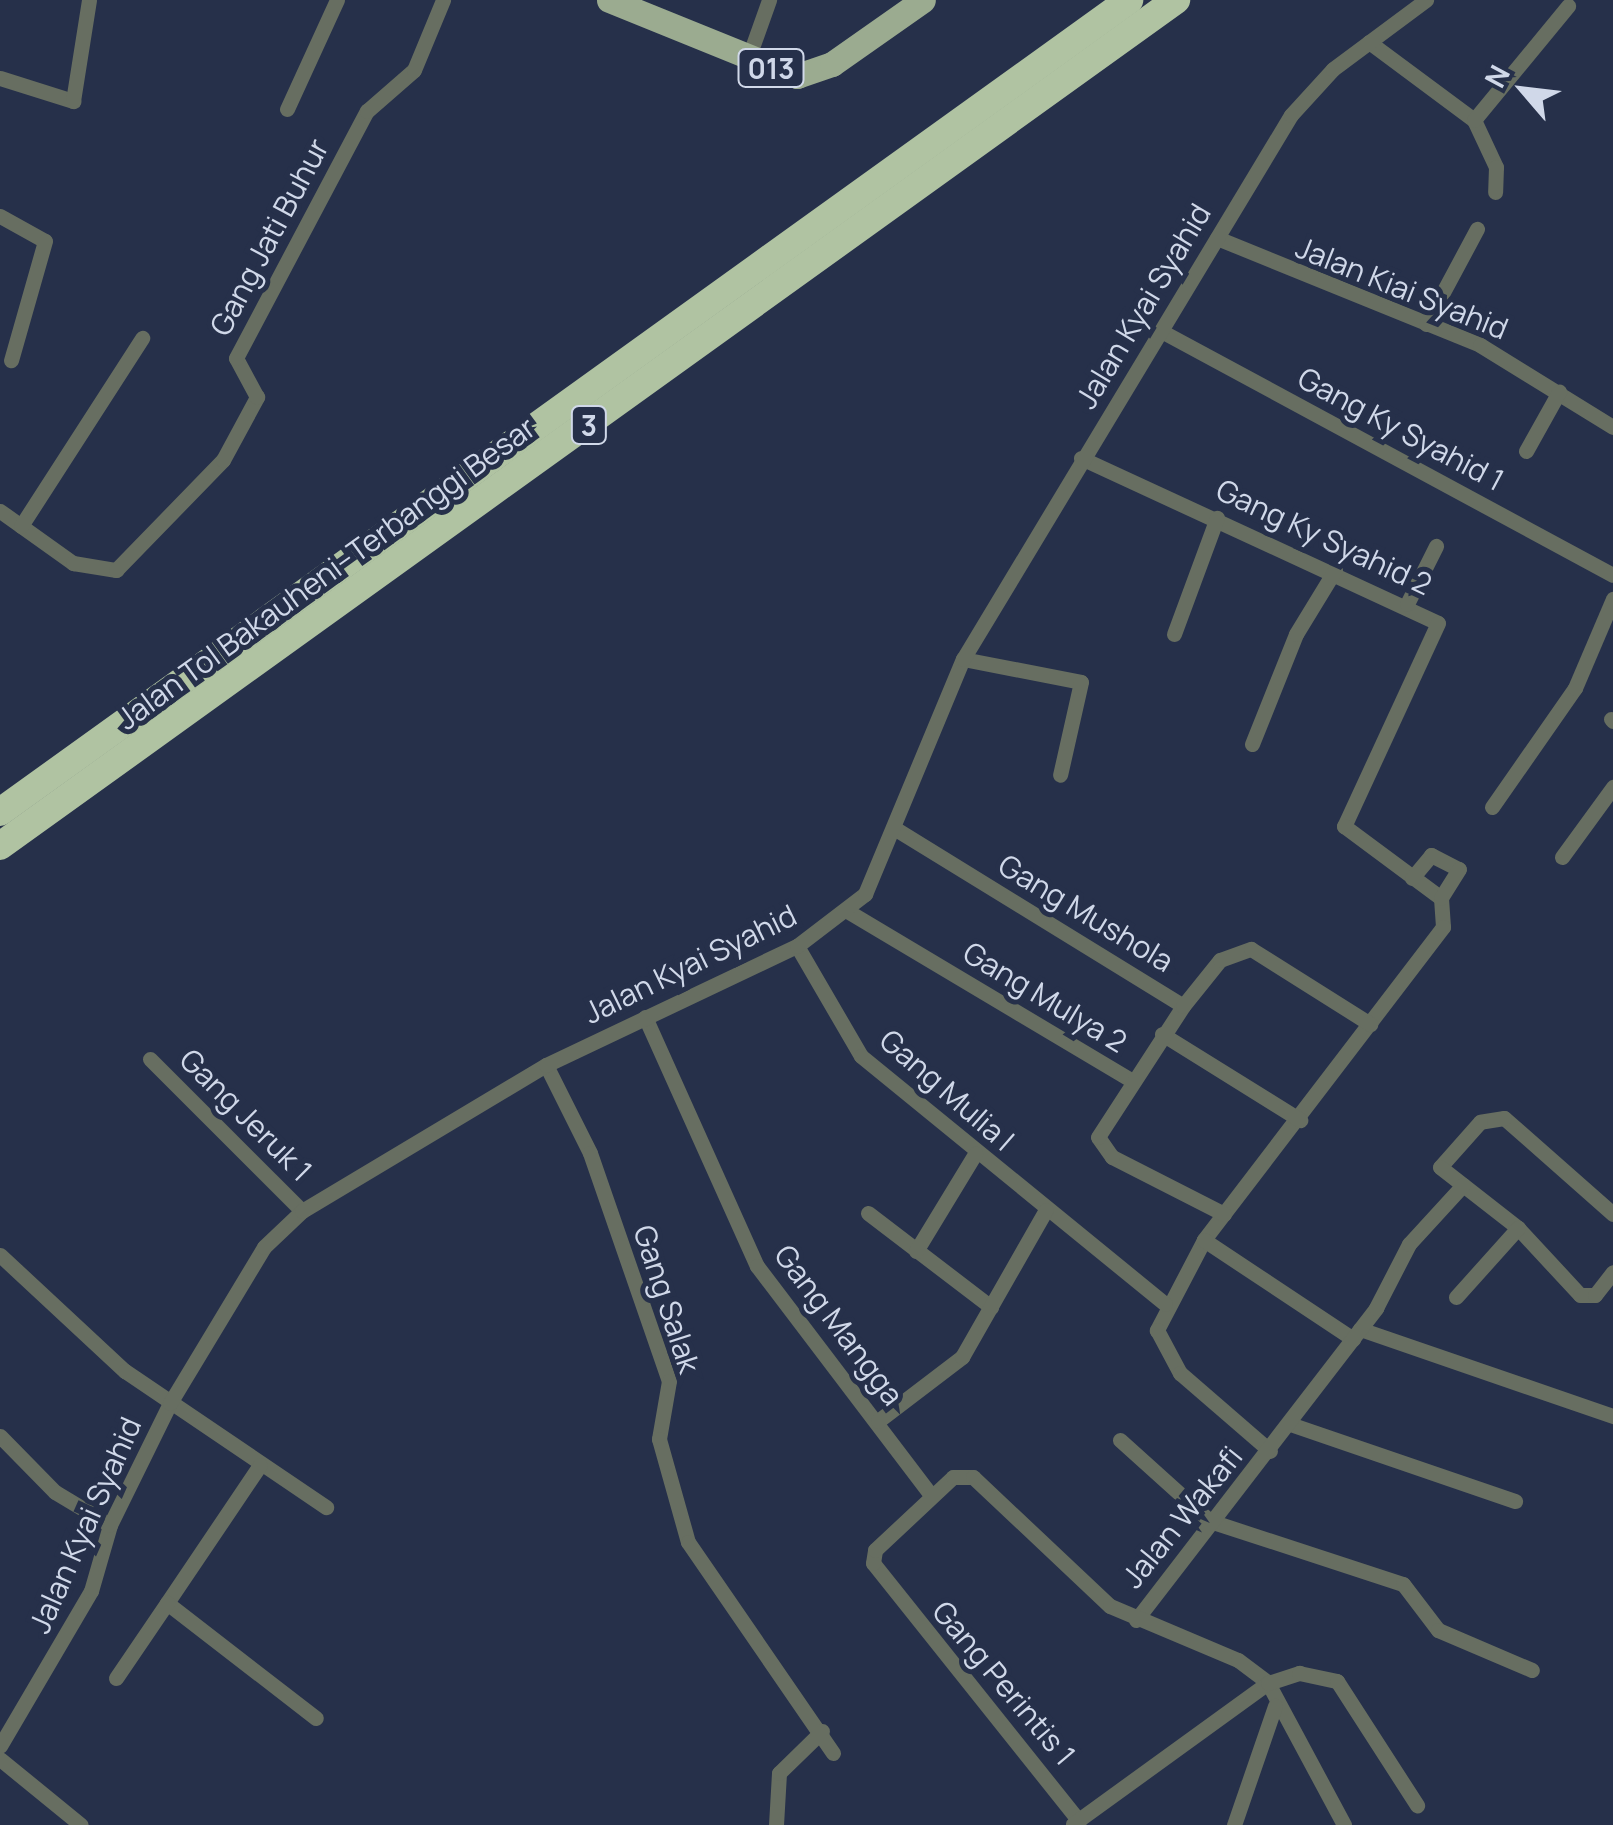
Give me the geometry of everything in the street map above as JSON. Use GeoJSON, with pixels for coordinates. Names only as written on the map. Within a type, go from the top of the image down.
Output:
{"type":"FeatureCollection","features":[{"type":"Feature","properties":{"kind":"highway","name":"Jalan Tol Bakauheni–Terbanggi Besar"},"geometry":{"type":"LineString","coordinates":[[0,812],[1129,0]]}},
{"type":"Feature","properties":{"kind":"highway","name":"Jalan Tol Bakauheni–Terbanggi Besar"},"geometry":{"type":"LineString","coordinates":[[0,846],[1176,0]]}},
{"type":"Feature","properties":{"kind":"main road","name":"013"},"geometry":{"type":"LineString","coordinates":[[609,0],[650,8],[748,60],[815,73],[923,0]]}},
{"type":"Feature","properties":{"kind":"street"},"geometry":{"type":"LineString","coordinates":[[0,78],[76,97],[88,0]]}},
{"type":"Feature","properties":{"kind":"street"},"geometry":{"type":"LineString","coordinates":[[287,109],[337,0]]}},
{"type":"Feature","properties":{"kind":"street","name":"Gang Jati Buhur"},"geometry":{"type":"LineString","coordinates":[[21,526],[96,572],[133,557],[248,424],[256,397],[236,358],[367,111],[414,70],[443,0]]}},
{"type":"Feature","properties":{"kind":"street"},"geometry":{"type":"LineString","coordinates":[[748,60],[768,0]]}},
{"type":"Feature","properties":{"kind":"street","name":"Jalan Kyai Syahid"},"geometry":{"type":"LineString","coordinates":[[0,1746],[90,1591],[110,1525],[170,1403],[237,1282],[302,1211],[546,1064],[797,946],[848,912],[894,828],[963,659],[1081,458],[1292,115],[1369,42],[1426,0]]}},
{"type":"Feature","properties":{"kind":"street"},"geometry":{"type":"LineString","coordinates":[[1474,120],[1568,6]]}},
{"type":"Feature","properties":{"kind":"street"},"geometry":{"type":"LineString","coordinates":[[1369,42],[1474,120],[1496,167],[1495,192]]}},
{"type":"Feature","properties":{"kind":"street"},"geometry":{"type":"LineString","coordinates":[[0,216],[46,241],[11,360]]}},
{"type":"Feature","properties":{"kind":"street"},"geometry":{"type":"LineString","coordinates":[[1426,324],[1476,230]]}},
{"type":"Feature","properties":{"kind":"street","name":"Jalan Kiai Syahid"},"geometry":{"type":"LineString","coordinates":[[1217,238],[1426,324],[1560,392],[1613,427]]}},
{"type":"Feature","properties":{"kind":"street","name":"Gang Ky Syahid 1"},"geometry":{"type":"LineString","coordinates":[[1162,332],[1613,575]]}},
{"type":"Feature","properties":{"kind":"street"},"geometry":{"type":"LineString","coordinates":[[0,511],[21,526],[142,338]]}},
{"type":"Feature","properties":{"kind":"street"},"geometry":{"type":"LineString","coordinates":[[1526,451],[1560,392]]}},
{"type":"Feature","properties":{"kind":"street","name":"Gang Ky Syahid 2"},"geometry":{"type":"LineString","coordinates":[[1081,458],[1336,570],[1438,623],[1436,641],[1344,826],[1441,898]]}},
{"type":"Feature","properties":{"kind":"street"},"geometry":{"type":"LineString","coordinates":[[1174,634],[1217,518]]}},
{"type":"Feature","properties":{"kind":"street"},"geometry":{"type":"LineString","coordinates":[[1407,604],[1436,546]]}},
{"type":"Feature","properties":{"kind":"street"},"geometry":{"type":"LineString","coordinates":[[1252,744],[1296,634],[1336,570]]}},
{"type":"Feature","properties":{"kind":"street"},"geometry":{"type":"LineString","coordinates":[[1492,808],[1576,688],[1613,599]]}},
{"type":"Feature","properties":{"kind":"street"},"geometry":{"type":"LineString","coordinates":[[963,659],[1081,682],[1060,775]]}},
{"type":"Feature","properties":{"kind":"street"},"geometry":{"type":"LineString","coordinates":[[1562,857],[1613,787]]}},
{"type":"Feature","properties":{"kind":"street","name":"Gang Mushola"},"geometry":{"type":"LineString","coordinates":[[894,828],[1183,1006],[1128,1079]]}},
{"type":"Feature","properties":{"kind":"street"},"geometry":{"type":"LineString","coordinates":[[1412,878],[1431,855],[1459,870],[1441,898],[1446,914],[1436,939],[1204,1240],[1356,1334],[1613,1416]]}},
{"type":"Feature","properties":{"kind":"street","name":"Gang Mulya 2"},"geometry":{"type":"LineString","coordinates":[[848,912],[1128,1079],[1098,1126],[1102,1148],[1224,1214]]}},
{"type":"Feature","properties":{"kind":"street","name":"Gang Mulia I"},"geometry":{"type":"LineString","coordinates":[[797,946],[861,1056],[975,1154],[1166,1304]]}},
{"type":"Feature","properties":{"kind":"street"},"geometry":{"type":"LineString","coordinates":[[1183,1006],[1220,960],[1251,949],[1370,1024]]}},
{"type":"Feature","properties":{"kind":"street","name":"Gang Mangga"},"geometry":{"type":"LineString","coordinates":[[645,1016],[757,1266],[930,1494]]}},
{"type":"Feature","properties":{"kind":"street"},"geometry":{"type":"LineString","coordinates":[[1162,1034],[1300,1120]]}},
{"type":"Feature","properties":{"kind":"street","name":"Gang Jeruk 1"},"geometry":{"type":"LineString","coordinates":[[150,1059],[302,1211]]}},
{"type":"Feature","properties":{"kind":"street","name":"Gang Salak"},"geometry":{"type":"LineString","coordinates":[[546,1064],[590,1153],[670,1381],[660,1439],[688,1542],[822,1731],[833,1753]]}},
{"type":"Feature","properties":{"kind":"street"},"geometry":{"type":"LineString","coordinates":[[1613,1214],[1518,1128],[1492,1116],[1442,1160],[1443,1173],[1518,1228],[1580,1295],[1595,1295],[1613,1272]]}},
{"type":"Feature","properties":{"kind":"street"},"geometry":{"type":"LineString","coordinates":[[916,1251],[975,1154]]}},
{"type":"Feature","properties":{"kind":"street"},"geometry":{"type":"LineString","coordinates":[[1270,1451],[1356,1334],[1408,1244],[1462,1185]]}},
{"type":"Feature","properties":{"kind":"street"},"geometry":{"type":"LineString","coordinates":[[878,1421],[962,1356],[1046,1210]]}},
{"type":"Feature","properties":{"kind":"street"},"geometry":{"type":"LineString","coordinates":[[868,1213],[991,1307]]}},
{"type":"Feature","properties":{"kind":"street"},"geometry":{"type":"LineString","coordinates":[[1456,1297],[1518,1228]]}},
{"type":"Feature","properties":{"kind":"street","name":"Jalan Wakafi"},"geometry":{"type":"LineString","coordinates":[[930,1494],[953,1477],[974,1476],[1088,1590],[1136,1620],[1210,1521],[1270,1451],[1164,1354],[1157,1330],[1166,1304],[1204,1240]]}},
{"type":"Feature","properties":{"kind":"street"},"geometry":{"type":"LineString","coordinates":[[1,1257],[170,1403],[326,1508]]}},
{"type":"Feature","properties":{"kind":"street"},"geometry":{"type":"LineString","coordinates":[[1290,1424],[1515,1501]]}},
{"type":"Feature","properties":{"kind":"street"},"geometry":{"type":"LineString","coordinates":[[0,1436],[55,1492],[110,1525]]}},
{"type":"Feature","properties":{"kind":"street"},"geometry":{"type":"LineString","coordinates":[[1120,1440],[1210,1521],[1403,1584],[1438,1630],[1532,1670]]}},
{"type":"Feature","properties":{"kind":"street"},"geometry":{"type":"LineString","coordinates":[[116,1678],[260,1465]]}},
{"type":"Feature","properties":{"kind":"street","name":"Gang Perintis 1"},"geometry":{"type":"LineString","coordinates":[[930,1494],[876,1550],[872,1563],[1075,1823]]}},
{"type":"Feature","properties":{"kind":"street"},"geometry":{"type":"LineString","coordinates":[[167,1603],[316,1718]]}},
{"type":"Feature","properties":{"kind":"street"},"geometry":{"type":"LineString","coordinates":[[1136,1620],[1238,1660],[1268,1683],[1276,1706],[1344,1825]]}},
{"type":"Feature","properties":{"kind":"street"},"geometry":{"type":"LineString","coordinates":[[1075,1823],[1268,1683],[1299,1673],[1338,1681],[1417,1805]]}},
{"type":"Feature","properties":{"kind":"street"},"geometry":{"type":"LineString","coordinates":[[1234,1825],[1276,1706]]}},
{"type":"Feature","properties":{"kind":"street"},"geometry":{"type":"LineString","coordinates":[[776,1825],[779,1773],[822,1731]]}},
{"type":"Feature","properties":{"kind":"street"},"geometry":{"type":"LineString","coordinates":[[0,1759],[81,1825]]}}]}
